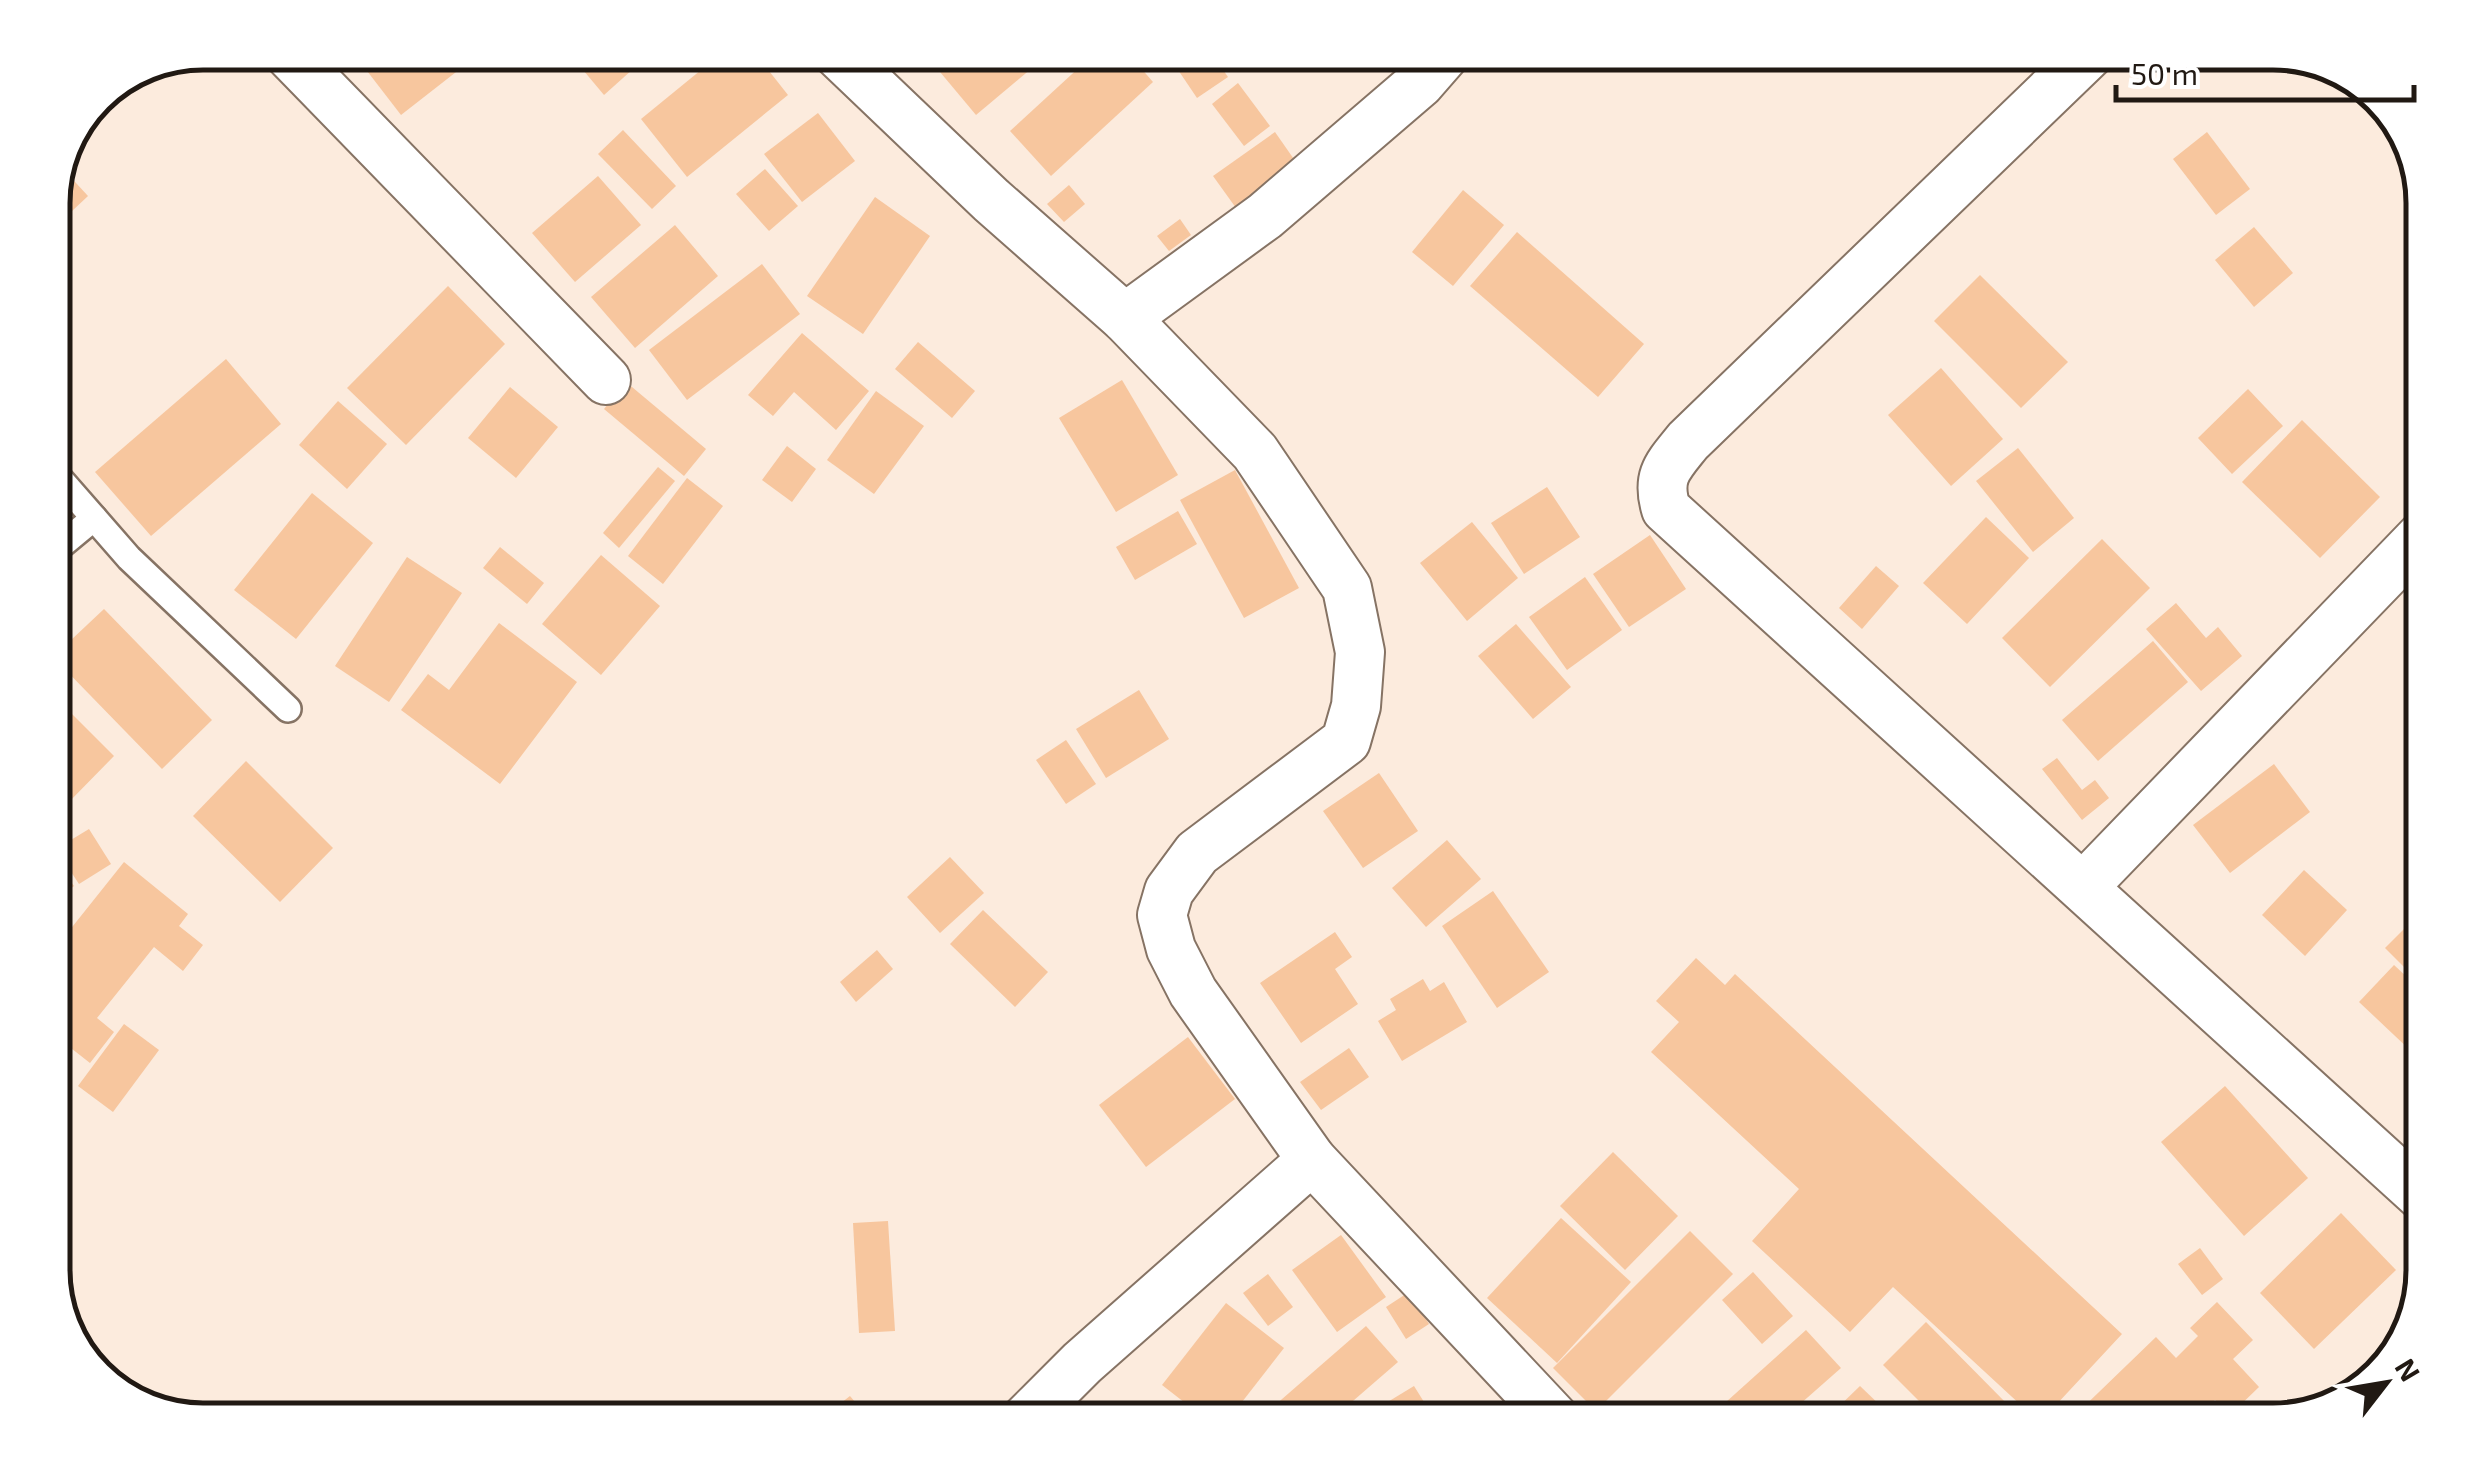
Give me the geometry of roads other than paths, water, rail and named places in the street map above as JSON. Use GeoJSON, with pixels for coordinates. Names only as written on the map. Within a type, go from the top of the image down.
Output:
{"type":"FeatureCollection","features":[{"type":"Feature","properties":{"kind":"street"},"geometry":{"type":"LineString","coordinates":[[304,70],[606,380]]}},
{"type":"Feature","properties":{"kind":"street"},"geometry":{"type":"LineString","coordinates":[[855,70],[991,200],[1125,318],[1255,452],[1346,588],[1360,652],[1356,706],[1346,741],[1197,853],[1168,891],[1162,915],[1171,949],[1193,992],[1312,1160],[1540,1403]]}},
{"type":"Feature","properties":{"kind":"street"},"geometry":{"type":"LineString","coordinates":[[1125,318],[1265,216],[1432,70]]}},
{"type":"Feature","properties":{"kind":"street"},"geometry":{"type":"LineString","coordinates":[[2071,70],[1688,441],[1669,464],[1660,489],[1666,510],[2406,1181]]}},
{"type":"Feature","properties":{"kind":"street"},"geometry":{"type":"LineString","coordinates":[[2083,887],[2406,554]]}},
{"type":"Feature","properties":{"kind":"street"},"geometry":{"type":"LineString","coordinates":[[1042,1403],[1312,1160]]}},
{"type":"Feature","properties":{"kind":"lane"},"geometry":{"type":"LineString","coordinates":[[70,490],[129,558],[288,708]]}},
{"type":"Feature","properties":{"kind":"lane"},"geometry":{"type":"LineString","coordinates":[[70,538],[94,518]]}}]}
